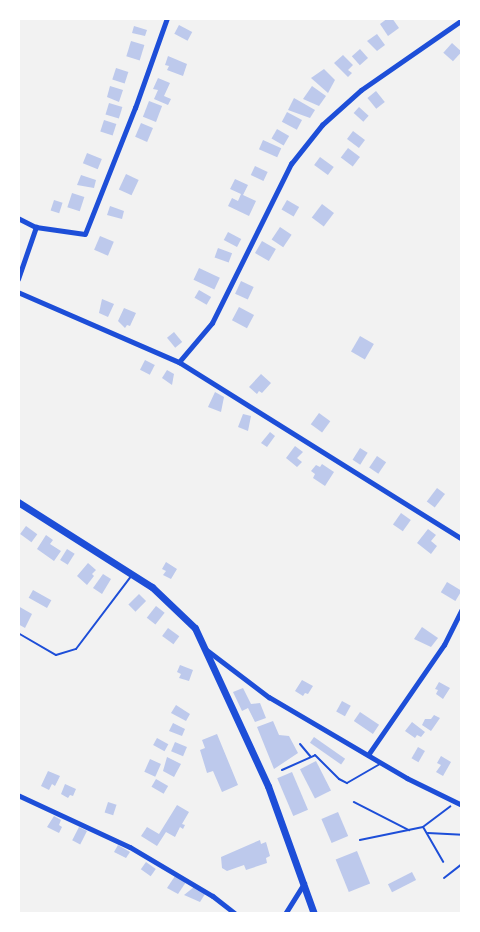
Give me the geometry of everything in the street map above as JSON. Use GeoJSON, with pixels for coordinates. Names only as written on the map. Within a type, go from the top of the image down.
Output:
{"type":"FeatureCollection","features":[{"type":"Feature","properties":{"kind":"main road"},"geometry":{"type":"LineString","coordinates":[[18,502],[152,587],[183,614],[195,628],[268,786],[314,914]]}},
{"type":"Feature","properties":{"kind":"street"},"geometry":{"type":"LineString","coordinates":[[18,218],[36,227],[85,234],[135,108],[167,18]]}},
{"type":"Feature","properties":{"kind":"street"},"geometry":{"type":"LineString","coordinates":[[179,362],[212,323],[291,164],[322,125],[361,90],[462,20]]}},
{"type":"Feature","properties":{"kind":"street"},"geometry":{"type":"LineString","coordinates":[[18,279],[36,227]]}},
{"type":"Feature","properties":{"kind":"street"},"geometry":{"type":"LineString","coordinates":[[18,292],[179,362],[462,539]]}},
{"type":"Feature","properties":{"kind":"street"},"geometry":{"type":"LineString","coordinates":[[368,755],[444,645],[462,609]]}},
{"type":"Feature","properties":{"kind":"street"},"geometry":{"type":"LineString","coordinates":[[207,650],[269,697],[381,763],[462,806]]}},
{"type":"Feature","properties":{"kind":"street"},"geometry":{"type":"LineString","coordinates":[[18,795],[130,847],[213,896],[236,914]]}},
{"type":"Feature","properties":{"kind":"street"},"geometry":{"type":"LineString","coordinates":[[285,914],[304,883]]}},
{"type":"Feature","properties":{"kind":"lane"},"geometry":{"type":"LineString","coordinates":[[18,633],[56,654],[76,649],[132,576]]}},
{"type":"Feature","properties":{"kind":"lane"},"geometry":{"type":"LineString","coordinates":[[300,744],[310,756]]}},
{"type":"Feature","properties":{"kind":"lane"},"geometry":{"type":"LineString","coordinates":[[282,770],[310,756],[319,757],[339,780],[347,783],[381,763]]}},
{"type":"Feature","properties":{"kind":"lane"},"geometry":{"type":"LineString","coordinates":[[444,878],[462,864]]}},
{"type":"Feature","properties":{"kind":"path"},"geometry":{"type":"LineString","coordinates":[[354,802],[410,830]]}},
{"type":"Feature","properties":{"kind":"path"},"geometry":{"type":"LineString","coordinates":[[360,840],[423,827],[453,802]]}},
{"type":"Feature","properties":{"kind":"path"},"geometry":{"type":"LineString","coordinates":[[423,827],[444,862]]}},
{"type":"Feature","properties":{"kind":"path"},"geometry":{"type":"LineString","coordinates":[[427,833],[462,835]]}},
{"type":"Feature","properties":{"kind":"building"},"geometry":{"type":"Polygon","coordinates":[[[392,18],[399,28],[388,36],[380,24],[392,18]]]}},
{"type":"Feature","properties":{"kind":"building"},"geometry":{"type":"Polygon","coordinates":[[[179,25],[192,32],[188,41],[174,34],[179,25]]]}},
{"type":"Feature","properties":{"kind":"building"},"geometry":{"type":"Polygon","coordinates":[[[134,26],[147,30],[145,36],[132,33],[134,26]]]}},
{"type":"Feature","properties":{"kind":"building"},"geometry":{"type":"Polygon","coordinates":[[[377,34],[385,45],[377,51],[367,41],[377,34]]]}},
{"type":"Feature","properties":{"kind":"building"},"geometry":{"type":"Polygon","coordinates":[[[131,41],[144,45],[140,60],[126,56],[131,41]]]}},
{"type":"Feature","properties":{"kind":"building"},"geometry":{"type":"Polygon","coordinates":[[[452,43],[462,52],[453,61],[443,53],[452,43]]]}},
{"type":"Feature","properties":{"kind":"building"},"geometry":{"type":"Polygon","coordinates":[[[360,49],[368,58],[360,65],[352,56],[360,49]]]}},
{"type":"Feature","properties":{"kind":"building"},"geometry":{"type":"Polygon","coordinates":[[[343,55],[353,65],[348,70],[352,73],[348,77],[334,63],[343,55]]]}},
{"type":"Feature","properties":{"kind":"building"},"geometry":{"type":"Polygon","coordinates":[[[168,56],[187,64],[183,76],[167,70],[169,66],[165,65],[168,56]]]}},
{"type":"Feature","properties":{"kind":"building"},"geometry":{"type":"Polygon","coordinates":[[[116,68],[128,72],[125,83],[112,79],[116,68]]]}},
{"type":"Feature","properties":{"kind":"building"},"geometry":{"type":"Polygon","coordinates":[[[324,69],[335,80],[328,93],[311,78],[324,69]]]}},
{"type":"Feature","properties":{"kind":"building"},"geometry":{"type":"Polygon","coordinates":[[[158,78],[170,83],[164,96],[171,99],[168,105],[154,99],[158,90],[153,89],[158,78]]]}},
{"type":"Feature","properties":{"kind":"building"},"geometry":{"type":"Polygon","coordinates":[[[110,86],[123,90],[119,102],[107,97],[110,86]]]}},
{"type":"Feature","properties":{"kind":"building"},"geometry":{"type":"Polygon","coordinates":[[[312,86],[326,96],[319,106],[303,99],[312,86]]]}},
{"type":"Feature","properties":{"kind":"building"},"geometry":{"type":"Polygon","coordinates":[[[376,91],[385,102],[376,109],[367,98],[376,91]]]}},
{"type":"Feature","properties":{"kind":"building"},"geometry":{"type":"Polygon","coordinates":[[[294,98],[315,110],[310,118],[288,110],[294,98]]]}},
{"type":"Feature","properties":{"kind":"building"},"geometry":{"type":"Polygon","coordinates":[[[149,101],[162,106],[156,122],[143,117],[149,101]]]}},
{"type":"Feature","properties":{"kind":"building"},"geometry":{"type":"Polygon","coordinates":[[[109,103],[122,107],[119,119],[105,114],[109,103]]]}},
{"type":"Feature","properties":{"kind":"building"},"geometry":{"type":"Polygon","coordinates":[[[359,107],[369,116],[363,122],[354,113],[359,107]]]}},
{"type":"Feature","properties":{"kind":"building"},"geometry":{"type":"Polygon","coordinates":[[[287,112],[302,120],[297,130],[282,122],[287,112]]]}},
{"type":"Feature","properties":{"kind":"building"},"geometry":{"type":"Polygon","coordinates":[[[104,120],[116,124],[113,135],[100,131],[104,120]]]}},
{"type":"Feature","properties":{"kind":"building"},"geometry":{"type":"Polygon","coordinates":[[[141,123],[153,128],[147,142],[135,137],[141,123]]]}},
{"type":"Feature","properties":{"kind":"building"},"geometry":{"type":"Polygon","coordinates":[[[277,129],[289,136],[284,146],[272,139],[277,129]]]}},
{"type":"Feature","properties":{"kind":"building"},"geometry":{"type":"Polygon","coordinates":[[[353,131],[365,140],[359,148],[347,139],[353,131]]]}},
{"type":"Feature","properties":{"kind":"building"},"geometry":{"type":"Polygon","coordinates":[[[263,140],[281,148],[277,157],[259,149],[263,140]]]}},
{"type":"Feature","properties":{"kind":"building"},"geometry":{"type":"Polygon","coordinates":[[[348,148],[360,157],[353,167],[341,158],[348,148]]]}},
{"type":"Feature","properties":{"kind":"building"},"geometry":{"type":"Polygon","coordinates":[[[87,153],[102,159],[98,169],[83,163],[87,153]]]}},
{"type":"Feature","properties":{"kind":"building"},"geometry":{"type":"Polygon","coordinates":[[[320,157],[334,167],[328,175],[314,165],[320,157]]]}},
{"type":"Feature","properties":{"kind":"building"},"geometry":{"type":"Polygon","coordinates":[[[255,166],[268,172],[263,181],[251,175],[255,166]]]}},
{"type":"Feature","properties":{"kind":"building"},"geometry":{"type":"Polygon","coordinates":[[[126,174],[139,180],[132,195],[119,189],[126,174]]]}},
{"type":"Feature","properties":{"kind":"building"},"geometry":{"type":"Polygon","coordinates":[[[81,175],[96,180],[94,188],[77,185],[81,175]]]}},
{"type":"Feature","properties":{"kind":"building"},"geometry":{"type":"Polygon","coordinates":[[[235,179],[248,185],[243,195],[256,201],[249,216],[228,206],[232,198],[238,201],[241,194],[230,189],[235,179]]]}},
{"type":"Feature","properties":{"kind":"building"},"geometry":{"type":"Polygon","coordinates":[[[72,193],[84,197],[80,211],[67,207],[72,193]]]}},
{"type":"Feature","properties":{"kind":"building"},"geometry":{"type":"Polygon","coordinates":[[[54,200],[63,203],[59,213],[51,210],[54,200]]]}},
{"type":"Feature","properties":{"kind":"building"},"geometry":{"type":"Polygon","coordinates":[[[287,200],[299,207],[294,217],[282,210],[287,200]]]}},
{"type":"Feature","properties":{"kind":"building"},"geometry":{"type":"Polygon","coordinates":[[[322,204],[334,213],[324,227],[312,218],[322,204]]]}},
{"type":"Feature","properties":{"kind":"building"},"geometry":{"type":"Polygon","coordinates":[[[110,206],[124,211],[122,219],[107,215],[110,206]]]}},
{"type":"Feature","properties":{"kind":"building"},"geometry":{"type":"Polygon","coordinates":[[[280,227],[292,235],[283,247],[272,239],[280,227]]]}},
{"type":"Feature","properties":{"kind":"building"},"geometry":{"type":"Polygon","coordinates":[[[228,232],[241,239],[237,247],[224,240],[228,232]]]}},
{"type":"Feature","properties":{"kind":"building"},"geometry":{"type":"Polygon","coordinates":[[[100,236],[114,242],[108,256],[94,250],[100,236]]]}},
{"type":"Feature","properties":{"kind":"building"},"geometry":{"type":"Polygon","coordinates":[[[262,241],[276,249],[269,261],[255,253],[262,241]]]}},
{"type":"Feature","properties":{"kind":"building"},"geometry":{"type":"Polygon","coordinates":[[[218,248],[232,253],[229,263],[215,257],[218,248]]]}},
{"type":"Feature","properties":{"kind":"building"},"geometry":{"type":"Polygon","coordinates":[[[199,268],[220,278],[214,290],[194,280],[199,268]]]}},
{"type":"Feature","properties":{"kind":"building"},"geometry":{"type":"Polygon","coordinates":[[[241,281],[254,287],[248,300],[235,294],[241,281]]]}},
{"type":"Feature","properties":{"kind":"building"},"geometry":{"type":"Polygon","coordinates":[[[199,290],[211,297],[207,305],[194,298],[199,290]]]}},
{"type":"Feature","properties":{"kind":"building"},"geometry":{"type":"Polygon","coordinates":[[[102,299],[114,304],[108,317],[99,313],[102,299]]]}},
{"type":"Feature","properties":{"kind":"building"},"geometry":{"type":"Polygon","coordinates":[[[239,307],[254,315],[247,328],[232,320],[239,307]]]}},
{"type":"Feature","properties":{"kind":"building"},"geometry":{"type":"Polygon","coordinates":[[[124,308],[136,313],[130,326],[127,325],[125,328],[118,321],[124,308]]]}},
{"type":"Feature","properties":{"kind":"building"},"geometry":{"type":"Polygon","coordinates":[[[174,332],[182,342],[175,348],[167,338],[174,332]]]}},
{"type":"Feature","properties":{"kind":"building"},"geometry":{"type":"Polygon","coordinates":[[[360,336],[374,344],[365,360],[351,352],[360,336]]]}},
{"type":"Feature","properties":{"kind":"building"},"geometry":{"type":"Polygon","coordinates":[[[145,360],[155,365],[150,375],[140,370],[145,360]]]}},
{"type":"Feature","properties":{"kind":"building"},"geometry":{"type":"Polygon","coordinates":[[[167,370],[174,374],[172,385],[162,378],[167,370]]]}},
{"type":"Feature","properties":{"kind":"building"},"geometry":{"type":"Polygon","coordinates":[[[261,374],[271,383],[262,393],[259,391],[257,394],[249,387],[261,374]]]}},
{"type":"Feature","properties":{"kind":"building"},"geometry":{"type":"Polygon","coordinates":[[[215,392],[224,397],[221,412],[208,407],[215,392]]]}},
{"type":"Feature","properties":{"kind":"building"},"geometry":{"type":"Polygon","coordinates":[[[319,413],[330,421],[322,433],[311,424],[319,413]]]}},
{"type":"Feature","properties":{"kind":"building"},"geometry":{"type":"Polygon","coordinates":[[[243,414],[251,416],[248,431],[238,427],[243,414]]]}},
{"type":"Feature","properties":{"kind":"building"},"geometry":{"type":"Polygon","coordinates":[[[270,432],[275,436],[267,447],[261,443],[270,432]]]}},
{"type":"Feature","properties":{"kind":"building"},"geometry":{"type":"Polygon","coordinates":[[[295,446],[303,452],[297,458],[302,462],[297,467],[286,458],[295,446]]]}},
{"type":"Feature","properties":{"kind":"building"},"geometry":{"type":"Polygon","coordinates":[[[360,448],[368,453],[360,465],[353,460],[360,448]]]}},
{"type":"Feature","properties":{"kind":"building"},"geometry":{"type":"Polygon","coordinates":[[[377,456],[386,462],[378,474],[369,468],[377,456]]]}},
{"type":"Feature","properties":{"kind":"building"},"geometry":{"type":"Polygon","coordinates":[[[322,464],[334,472],[325,486],[313,478],[315,474],[311,471],[316,465],[320,467],[322,464]]]}},
{"type":"Feature","properties":{"kind":"building"},"geometry":{"type":"Polygon","coordinates":[[[437,488],[445,494],[435,508],[427,502],[437,488]]]}},
{"type":"Feature","properties":{"kind":"building"},"geometry":{"type":"Polygon","coordinates":[[[401,513],[411,520],[403,531],[393,524],[401,513]]]}},
{"type":"Feature","properties":{"kind":"building"},"geometry":{"type":"Polygon","coordinates":[[[26,526],[37,534],[31,542],[20,534],[26,526]]]}},
{"type":"Feature","properties":{"kind":"building"},"geometry":{"type":"Polygon","coordinates":[[[428,529],[436,535],[431,541],[437,546],[431,554],[417,543],[428,529]]]}},
{"type":"Feature","properties":{"kind":"building"},"geometry":{"type":"Polygon","coordinates":[[[46,535],[53,540],[50,544],[61,551],[54,561],[37,549],[46,535]]]}},
{"type":"Feature","properties":{"kind":"building"},"geometry":{"type":"Polygon","coordinates":[[[67,549],[75,554],[68,565],[60,560],[67,549]]]}},
{"type":"Feature","properties":{"kind":"building"},"geometry":{"type":"Polygon","coordinates":[[[166,562],[177,569],[171,579],[163,575],[166,571],[162,569],[166,562]]]}},
{"type":"Feature","properties":{"kind":"building"},"geometry":{"type":"Polygon","coordinates":[[[88,563],[96,570],[87,585],[77,576],[88,563]]]}},
{"type":"Feature","properties":{"kind":"building"},"geometry":{"type":"Polygon","coordinates":[[[103,574],[111,579],[102,594],[93,588],[103,574]]]}},
{"type":"Feature","properties":{"kind":"building"},"geometry":{"type":"Polygon","coordinates":[[[447,582],[462,591],[455,601],[441,592],[447,582]]]}},
{"type":"Feature","properties":{"kind":"building"},"geometry":{"type":"Polygon","coordinates":[[[33,590],[51,600],[47,608],[29,598],[33,590]]]}},
{"type":"Feature","properties":{"kind":"building"},"geometry":{"type":"Polygon","coordinates":[[[139,594],[146,601],[135,612],[128,605],[139,594]]]}},
{"type":"Feature","properties":{"kind":"building"},"geometry":{"type":"Polygon","coordinates":[[[18,606],[32,614],[25,628],[18,624],[18,606]]]}},
{"type":"Feature","properties":{"kind":"building"},"geometry":{"type":"Polygon","coordinates":[[[156,606],[165,613],[155,625],[147,618],[156,606]]]}},
{"type":"Feature","properties":{"kind":"building"},"geometry":{"type":"Polygon","coordinates":[[[422,627],[438,638],[431,647],[414,639],[422,627]]]}},
{"type":"Feature","properties":{"kind":"building"},"geometry":{"type":"Polygon","coordinates":[[[168,628],[179,636],[173,644],[162,636],[168,628]]]}},
{"type":"Feature","properties":{"kind":"building"},"geometry":{"type":"Polygon","coordinates":[[[180,665],[193,670],[189,681],[179,678],[181,674],[177,672],[180,665]]]}},
{"type":"Feature","properties":{"kind":"building"},"geometry":{"type":"Polygon","coordinates":[[[302,680],[313,686],[308,694],[305,693],[303,696],[295,691],[302,680]]]}},
{"type":"Feature","properties":{"kind":"building"},"geometry":{"type":"Polygon","coordinates":[[[439,682],[450,688],[443,699],[436,694],[438,690],[435,689],[439,682]]]}},
{"type":"Feature","properties":{"kind":"building"},"geometry":{"type":"Polygon","coordinates":[[[243,688],[251,704],[260,703],[266,718],[255,722],[248,708],[242,711],[233,692],[243,688]]]}},
{"type":"Feature","properties":{"kind":"building"},"geometry":{"type":"Polygon","coordinates":[[[342,701],[351,706],[345,716],[336,711],[342,701]]]}},
{"type":"Feature","properties":{"kind":"building"},"geometry":{"type":"Polygon","coordinates":[[[176,705],[190,714],[186,721],[171,713],[176,705]]]}},
{"type":"Feature","properties":{"kind":"building"},"geometry":{"type":"Polygon","coordinates":[[[360,712],[379,725],[373,734],[354,721],[360,712]]]}},
{"type":"Feature","properties":{"kind":"building"},"geometry":{"type":"Polygon","coordinates":[[[434,715],[440,718],[431,731],[422,725],[425,719],[431,719],[434,715]]]}},
{"type":"Feature","properties":{"kind":"building"},"geometry":{"type":"Polygon","coordinates":[[[273,721],[279,735],[289,736],[298,753],[274,769],[257,727],[273,721]]]}},
{"type":"Feature","properties":{"kind":"building"},"geometry":{"type":"Polygon","coordinates":[[[412,722],[425,732],[421,737],[417,735],[415,738],[405,731],[412,722]]]}},
{"type":"Feature","properties":{"kind":"building"},"geometry":{"type":"Polygon","coordinates":[[[173,723],[185,729],[182,736],[169,731],[173,723]]]}},
{"type":"Feature","properties":{"kind":"building"},"geometry":{"type":"Polygon","coordinates":[[[217,734],[238,785],[222,792],[213,771],[207,773],[200,750],[205,748],[202,740],[217,734]]]}},
{"type":"Feature","properties":{"kind":"building"},"geometry":{"type":"Polygon","coordinates":[[[314,737],[345,759],[341,765],[310,743],[314,737]]]}},
{"type":"Feature","properties":{"kind":"building"},"geometry":{"type":"Polygon","coordinates":[[[157,738],[168,744],[164,751],[153,745],[157,738]]]}},
{"type":"Feature","properties":{"kind":"building"},"geometry":{"type":"Polygon","coordinates":[[[175,742],[187,747],[183,756],[171,751],[175,742]]]}},
{"type":"Feature","properties":{"kind":"building"},"geometry":{"type":"Polygon","coordinates":[[[418,747],[425,751],[418,762],[412,758],[418,747]]]}},
{"type":"Feature","properties":{"kind":"building"},"geometry":{"type":"Polygon","coordinates":[[[441,756],[451,762],[443,776],[436,772],[441,765],[437,763],[441,756]]]}},
{"type":"Feature","properties":{"kind":"building"},"geometry":{"type":"Polygon","coordinates":[[[167,757],[181,764],[174,777],[163,771],[167,757]]]}},
{"type":"Feature","properties":{"kind":"building"},"geometry":{"type":"Polygon","coordinates":[[[150,759],[161,764],[155,777],[144,772],[150,759]]]}},
{"type":"Feature","properties":{"kind":"building"},"geometry":{"type":"Polygon","coordinates":[[[316,761],[331,790],[315,799],[300,769],[316,761]]]}},
{"type":"Feature","properties":{"kind":"building"},"geometry":{"type":"Polygon","coordinates":[[[48,771],[60,776],[55,786],[52,784],[49,790],[41,786],[48,771]]]}},
{"type":"Feature","properties":{"kind":"building"},"geometry":{"type":"Polygon","coordinates":[[[292,772],[308,810],[293,816],[277,778],[292,772]]]}},
{"type":"Feature","properties":{"kind":"building"},"geometry":{"type":"Polygon","coordinates":[[[156,779],[168,786],[164,794],[152,787],[156,779]]]}},
{"type":"Feature","properties":{"kind":"building"},"geometry":{"type":"Polygon","coordinates":[[[65,784],[76,789],[73,796],[70,795],[68,798],[61,794],[65,784]]]}},
{"type":"Feature","properties":{"kind":"building"},"geometry":{"type":"Polygon","coordinates":[[[108,802],[117,805],[113,815],[105,812],[108,802]]]}},
{"type":"Feature","properties":{"kind":"building"},"geometry":{"type":"Polygon","coordinates":[[[177,805],[189,812],[182,824],[185,825],[183,829],[180,827],[175,837],[166,832],[157,846],[141,836],[147,827],[159,834],[177,805]]]}},
{"type":"Feature","properties":{"kind":"building"},"geometry":{"type":"Polygon","coordinates":[[[338,812],[348,836],[332,843],[321,819],[338,812]]]}},
{"type":"Feature","properties":{"kind":"building"},"geometry":{"type":"Polygon","coordinates":[[[54,816],[61,820],[59,825],[62,827],[59,833],[47,827],[54,816]]]}},
{"type":"Feature","properties":{"kind":"building"},"geometry":{"type":"Polygon","coordinates":[[[79,827],[87,831],[80,844],[72,840],[79,827]]]}},
{"type":"Feature","properties":{"kind":"building"},"geometry":{"type":"Polygon","coordinates":[[[260,840],[261,844],[266,842],[270,856],[266,858],[267,863],[246,870],[244,865],[227,871],[222,868],[221,857],[260,840]]]}},
{"type":"Feature","properties":{"kind":"building"},"geometry":{"type":"Polygon","coordinates":[[[118,845],[130,852],[126,858],[114,852],[118,845]]]}},
{"type":"Feature","properties":{"kind":"building"},"geometry":{"type":"Polygon","coordinates":[[[357,851],[370,883],[349,892],[336,860],[357,851]]]}},
{"type":"Feature","properties":{"kind":"building"},"geometry":{"type":"Polygon","coordinates":[[[146,862],[156,869],[151,876],[141,869],[146,862]]]}},
{"type":"Feature","properties":{"kind":"building"},"geometry":{"type":"Polygon","coordinates":[[[412,872],[416,880],[392,892],[388,884],[412,872]]]}},
{"type":"Feature","properties":{"kind":"building"},"geometry":{"type":"Polygon","coordinates":[[[175,876],[186,882],[178,894],[167,888],[175,876]]]}},
{"type":"Feature","properties":{"kind":"building"},"geometry":{"type":"Polygon","coordinates":[[[194,887],[205,894],[200,902],[184,895],[194,887]]]}}]}
